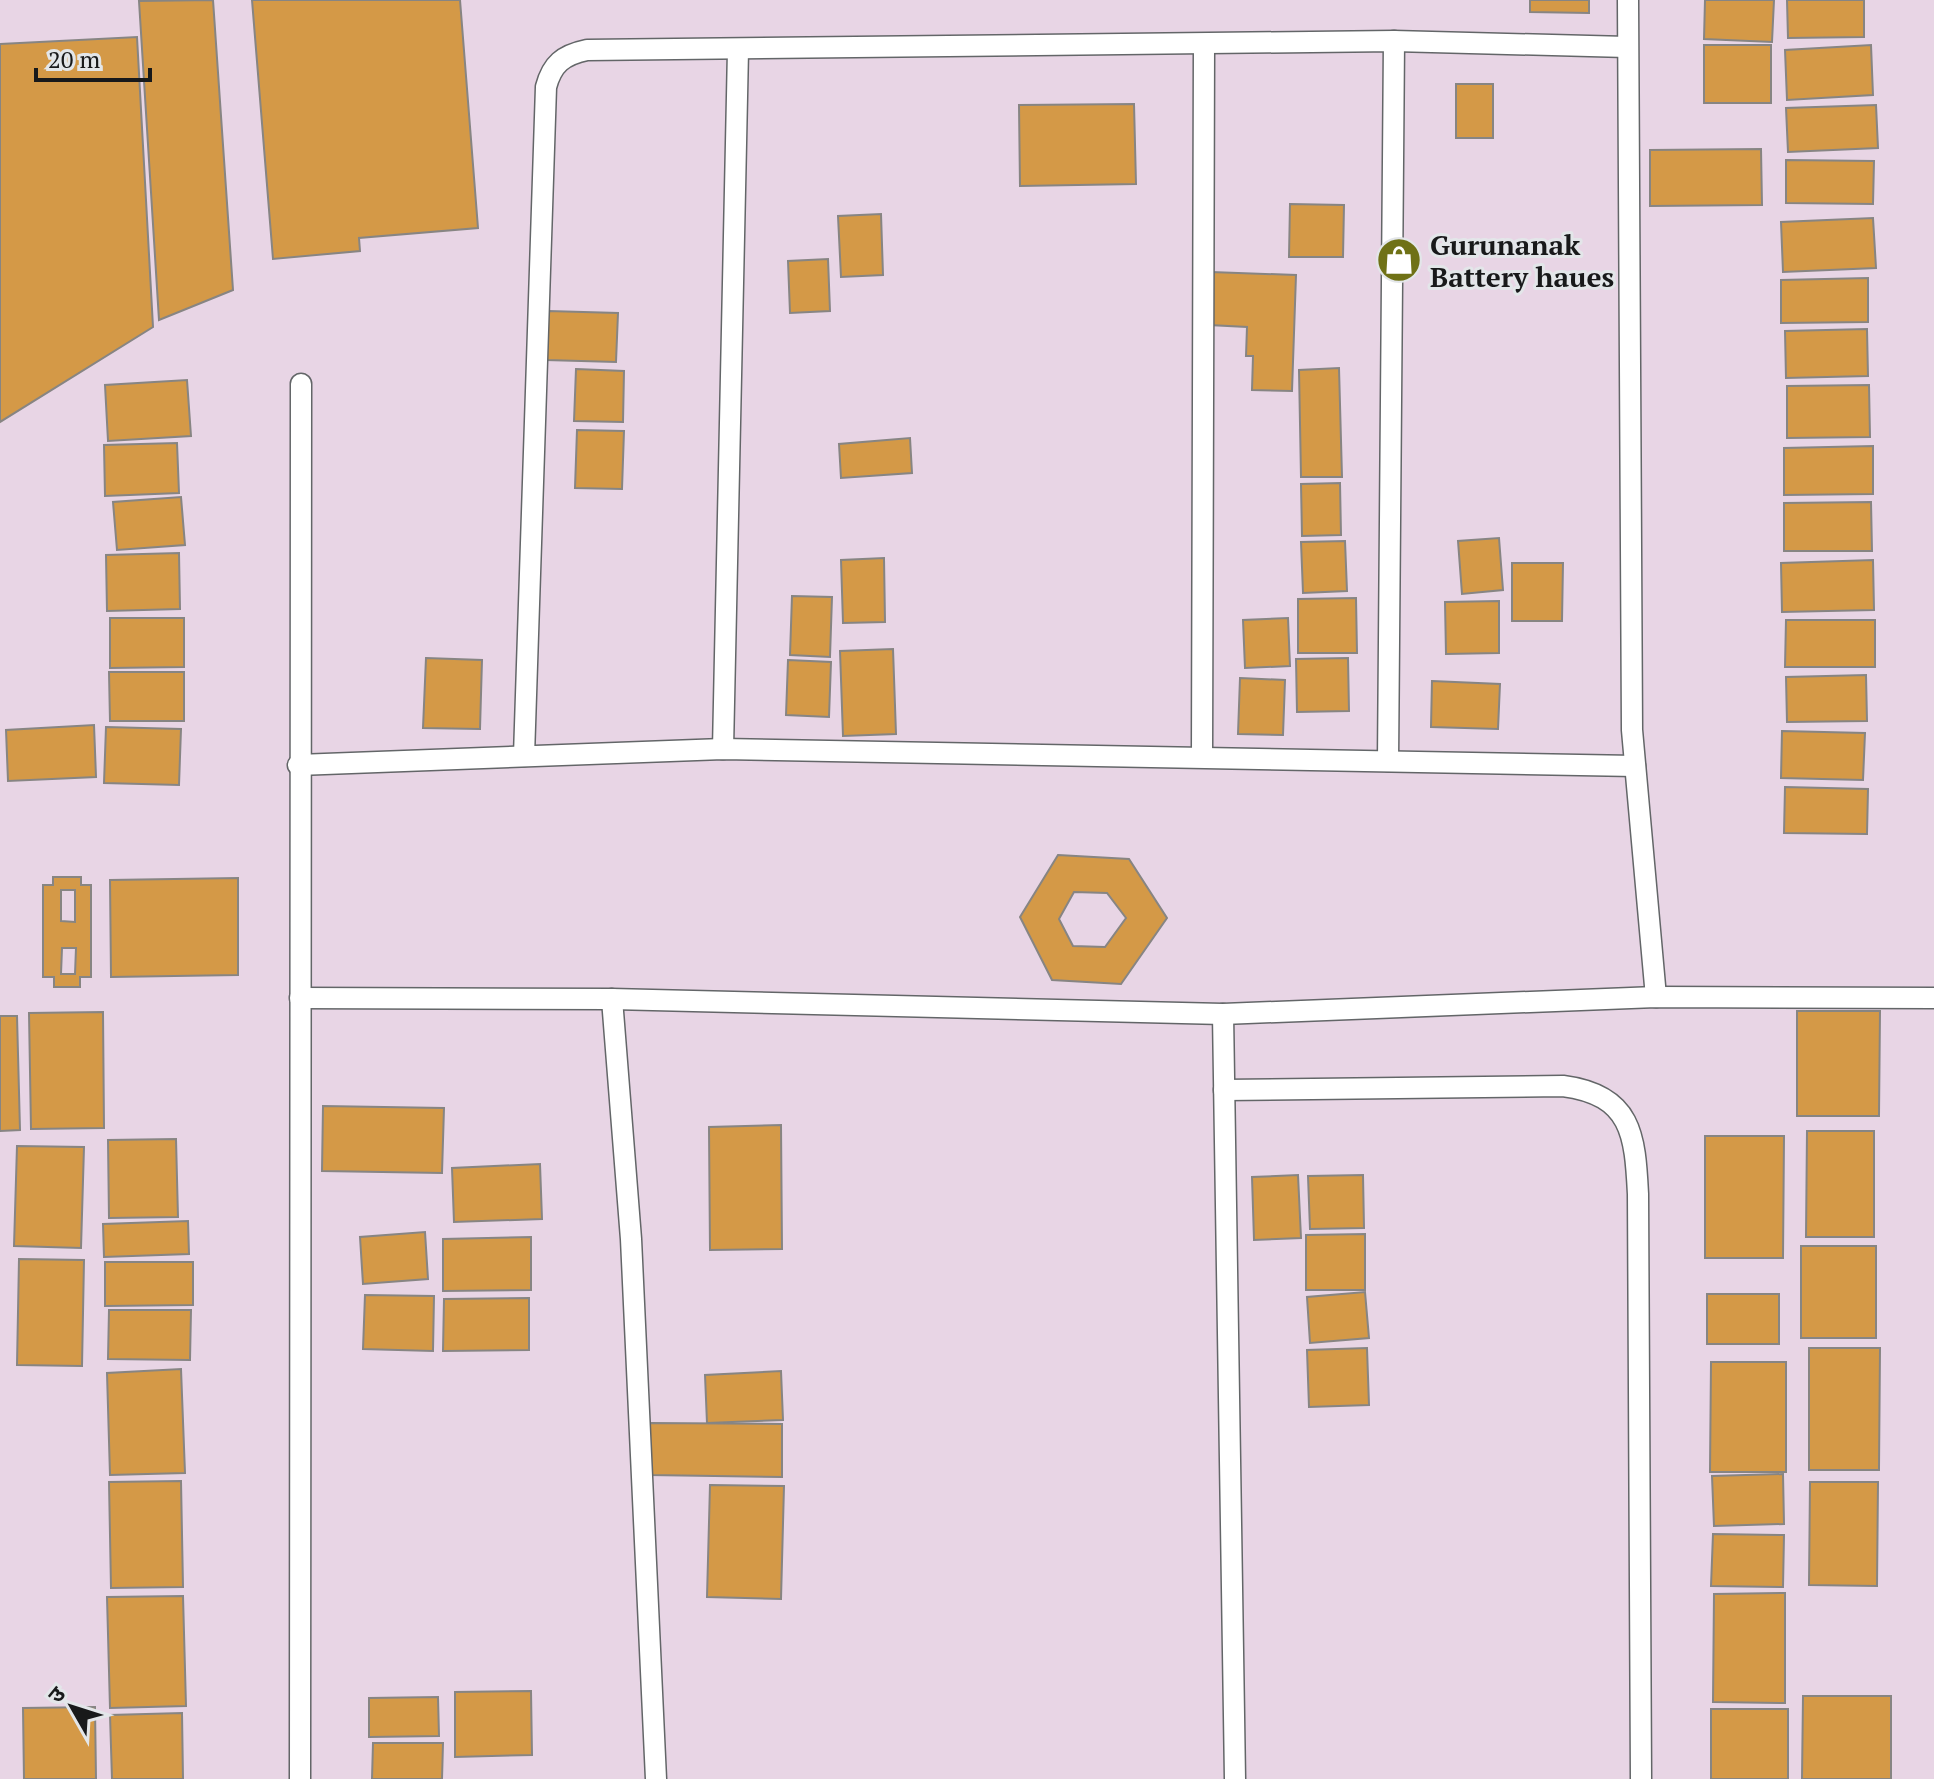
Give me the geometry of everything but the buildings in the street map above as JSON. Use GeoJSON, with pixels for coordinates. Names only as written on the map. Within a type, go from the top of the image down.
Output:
{"type":"FeatureCollection","features":[{"type":"Feature","properties":{"kind":"lane"},"geometry":{"type":"LineString","coordinates":[[1628,0],[1635,766],[1656,997]]}},
{"type":"Feature","properties":{"kind":"lane"},"geometry":{"type":"LineString","coordinates":[[524,756],[546,87],[551,69],[568,54],[587,50],[1394,41],[1627,47]]}},
{"type":"Feature","properties":{"kind":"lane"},"geometry":{"type":"LineString","coordinates":[[1388,761],[1394,41]]}},
{"type":"Feature","properties":{"kind":"lane"},"geometry":{"type":"LineString","coordinates":[[1202,756],[1204,44]]}},
{"type":"Feature","properties":{"kind":"lane"},"geometry":{"type":"LineString","coordinates":[[723,749],[738,50]]}},
{"type":"Feature","properties":{"kind":"lane"},"geometry":{"type":"LineString","coordinates":[[300,1779],[298,765],[301,384]]}},
{"type":"Feature","properties":{"kind":"lane"},"geometry":{"type":"LineString","coordinates":[[298,765],[723,749],[1635,766]]}},
{"type":"Feature","properties":{"kind":"lane"},"geometry":{"type":"LineString","coordinates":[[300,998],[612,999],[1223,1014],[1656,997],[1934,998]]}},
{"type":"Feature","properties":{"kind":"lane"},"geometry":{"type":"LineString","coordinates":[[612,999],[631,1239],[656,1779]]}},
{"type":"Feature","properties":{"kind":"lane"},"geometry":{"type":"LineString","coordinates":[[1223,1014],[1235,1779]]}},
{"type":"Feature","properties":{"kind":"lane"},"geometry":{"type":"LineString","coordinates":[[1224,1090],[1563,1086],[1588,1089],[1610,1100],[1624,1116],[1635,1147],[1638,1194],[1641,1779]]}},
{"type":"Feature","properties":{"kind":"shaded area"},"geometry":{"type":"Polygon","coordinates":[[[0,0],[1934,0],[1934,1779],[0,1779],[0,0]]]}},
{"type":"Feature","properties":{"kind":"place","name":"Gurunanak Battery haues"},"geometry":{"type":"Point","coordinates":[1399,260]}}]}
